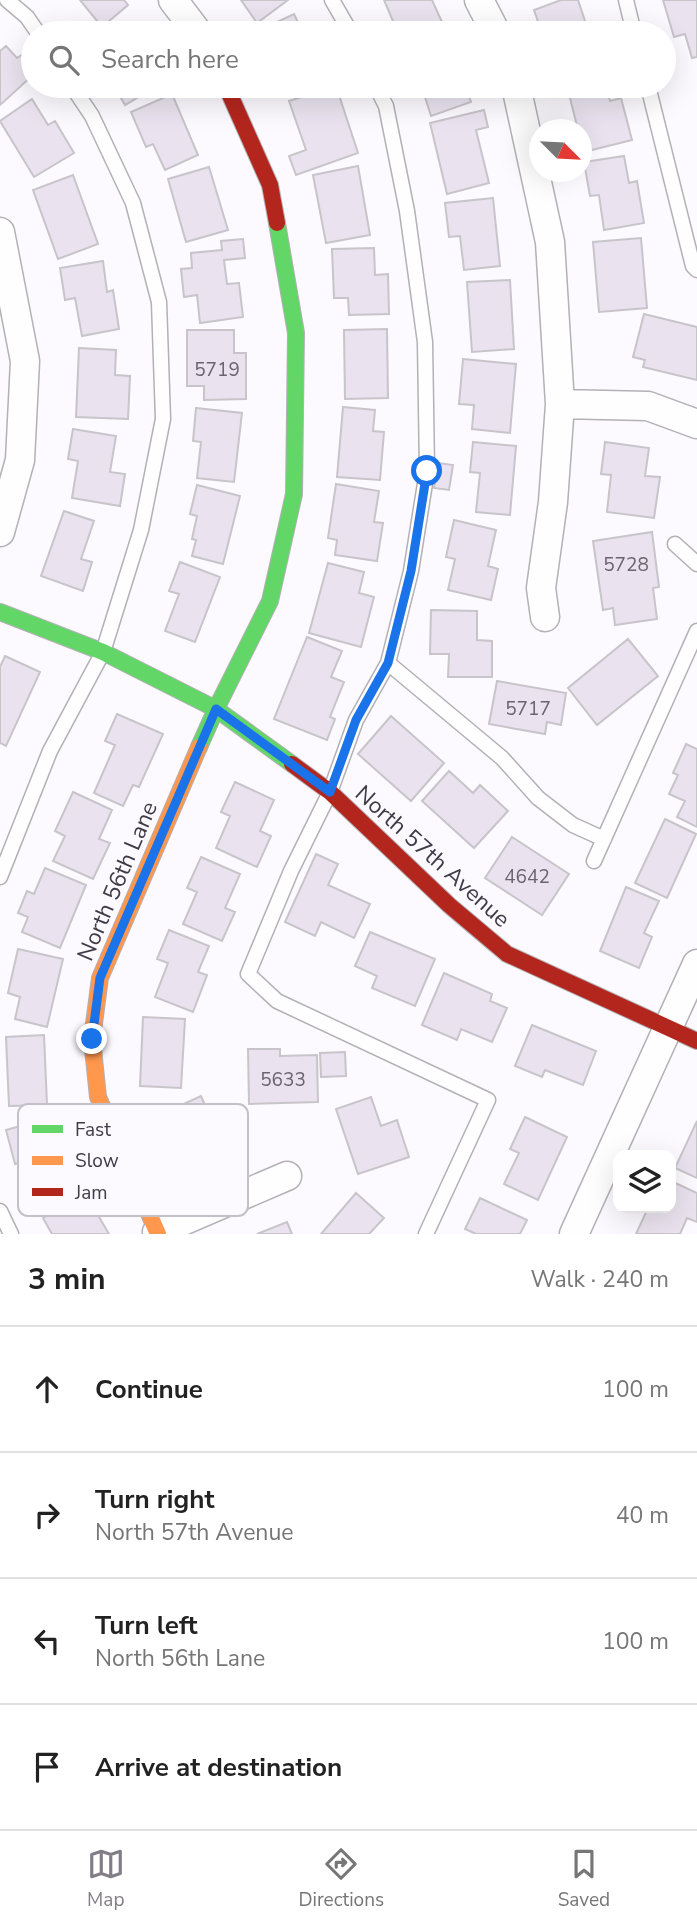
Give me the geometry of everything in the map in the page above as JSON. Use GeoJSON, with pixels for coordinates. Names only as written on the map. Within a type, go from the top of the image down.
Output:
{"type":"FeatureCollection","features":[{"type":"Feature","properties":{"kind":"street"},"geometry":{"type":"LineString","coordinates":[[173,0],[189,21]]}},
{"type":"Feature","properties":{"kind":"street"},"geometry":{"type":"LineString","coordinates":[[479,0],[490,21]]}},
{"type":"Feature","properties":{"kind":"street","name":"North 56th Lane"},"geometry":{"type":"LineString","coordinates":[[101,1104],[92,1039],[100,978],[216,709],[270,601],[294,494],[296,333],[270,185],[231,98]]}},
{"type":"Feature","properties":{"kind":"street"},"geometry":{"type":"LineString","coordinates":[[519,98],[550,242],[560,404],[553,502],[541,588],[545,617]]}},
{"type":"Feature","properties":{"kind":"street"},"geometry":{"type":"LineString","coordinates":[[0,232],[25,361],[20,460],[0,532]]}},
{"type":"Feature","properties":{"kind":"street"},"geometry":{"type":"LineString","coordinates":[[560,404],[648,406],[697,424]]}},
{"type":"Feature","properties":{"kind":"street","name":"North 57th Avenue"},"geometry":{"type":"LineString","coordinates":[[0,612],[103,652],[216,709],[330,792],[449,905],[507,954],[697,1041]]}},
{"type":"Feature","properties":{"kind":"street"},"geometry":{"type":"LineString","coordinates":[[573,1234],[697,964]]}},
{"type":"Feature","properties":{"kind":"street"},"geometry":{"type":"LineString","coordinates":[[248,1193],[287,1176]]}},
{"type":"Feature","properties":{"kind":"street","name":"North 56th Lane"},"geometry":{"type":"LineString","coordinates":[[150,1216],[158,1233]]}},
{"type":"Feature","properties":{"kind":"street"},"geometry":{"type":"LineString","coordinates":[[158,1233],[196,1216]]}},
{"type":"Feature","properties":{"kind":"lane"},"geometry":{"type":"LineString","coordinates":[[7,0],[30,21]]}},
{"type":"Feature","properties":{"kind":"lane"},"geometry":{"type":"LineString","coordinates":[[332,0],[344,21]]}},
{"type":"Feature","properties":{"kind":"lane"},"geometry":{"type":"LineString","coordinates":[[626,0],[631,21]]}},
{"type":"Feature","properties":{"kind":"lane"},"geometry":{"type":"LineString","coordinates":[[0,877],[50,751],[103,652],[141,530],[163,419],[159,302],[133,204],[92,116],[80,98]]}},
{"type":"Feature","properties":{"kind":"lane"},"geometry":{"type":"LineString","coordinates":[[382,98],[386,106],[407,211],[425,342],[427,471],[411,571],[388,663],[356,720],[330,792],[291,871],[248,974],[277,1001],[488,1100],[426,1234]]}},
{"type":"Feature","properties":{"kind":"lane"},"geometry":{"type":"LineString","coordinates":[[651,98],[692,266],[697,270]]}},
{"type":"Feature","properties":{"kind":"lane"},"geometry":{"type":"LineString","coordinates":[[674,544],[697,564]]}},
{"type":"Feature","properties":{"kind":"lane"},"geometry":{"type":"LineString","coordinates":[[594,860],[697,631]]}},
{"type":"Feature","properties":{"kind":"lane"},"geometry":{"type":"LineString","coordinates":[[388,663],[502,758],[538,797],[573,825],[604,839]]}},
{"type":"Feature","properties":{"kind":"lane"},"geometry":{"type":"LineString","coordinates":[[0,1211],[11,1234]]}},
{"type":"Feature","properties":{"kind":"building"},"geometry":{"type":"Polygon","coordinates":[[[80,0],[124,0],[128,5],[109,21],[97,21],[80,0]]]}},
{"type":"Feature","properties":{"kind":"building"},"geometry":{"type":"Polygon","coordinates":[[[241,0],[288,0],[260,21],[256,21],[241,0]]]}},
{"type":"Feature","properties":{"kind":"building"},"geometry":{"type":"Polygon","coordinates":[[[384,0],[432,0],[442,21],[393,21],[384,0]]]}},
{"type":"Feature","properties":{"kind":"building"},"geometry":{"type":"Polygon","coordinates":[[[561,0],[578,0],[585,21],[538,21],[534,10],[561,0]]]}},
{"type":"Feature","properties":{"kind":"building"},"geometry":{"type":"Polygon","coordinates":[[[663,0],[697,0],[697,57],[692,58],[685,34],[676,36],[676,21],[669,21],[663,0]]]}},
{"type":"Feature","properties":{"kind":"building"},"geometry":{"type":"Polygon","coordinates":[[[294,14],[297,21],[279,21],[294,14]]]}},
{"type":"Feature","properties":{"kind":"building"},"geometry":{"type":"Polygon","coordinates":[[[6,46],[17,58],[21,55],[21,86],[0,105],[0,51],[6,46]]]}},
{"type":"Feature","properties":{"kind":"building"},"geometry":{"type":"Polygon","coordinates":[[[121,98],[137,98],[125,105],[121,98]]]}},
{"type":"Feature","properties":{"kind":"building"},"geometry":{"type":"Polygon","coordinates":[[[163,98],[174,98],[198,155],[165,170],[153,144],[146,147],[131,112],[163,98]]]}},
{"type":"Feature","properties":{"kind":"building"},"geometry":{"type":"Polygon","coordinates":[[[298,98],[340,98],[358,153],[296,175],[289,156],[306,150],[289,101],[298,98]]]}},
{"type":"Feature","properties":{"kind":"building"},"geometry":{"type":"Polygon","coordinates":[[[425,98],[470,98],[471,102],[431,116],[425,98]]]}},
{"type":"Feature","properties":{"kind":"building"},"geometry":{"type":"Polygon","coordinates":[[[570,98],[609,98],[610,101],[621,98],[632,140],[592,150],[592,119],[575,119],[570,98]]]}},
{"type":"Feature","properties":{"kind":"building"},"geometry":{"type":"Polygon","coordinates":[[[32,99],[48,125],[55,121],[74,153],[34,177],[0,121],[32,99]]]}},
{"type":"Feature","properties":{"kind":"building"},"geometry":{"type":"Polygon","coordinates":[[[484,110],[488,127],[476,130],[489,183],[447,194],[430,123],[484,110]]]}},
{"type":"Feature","properties":{"kind":"building"},"geometry":{"type":"Polygon","coordinates":[[[624,156],[629,183],[637,181],[644,223],[604,230],[599,195],[590,196],[588,182],[592,182],[592,161],[624,156]]]}},
{"type":"Feature","properties":{"kind":"building"},"geometry":{"type":"Polygon","coordinates":[[[358,166],[370,235],[326,243],[313,175],[358,166]]]}},
{"type":"Feature","properties":{"kind":"building"},"geometry":{"type":"Polygon","coordinates":[[[209,167],[228,230],[186,242],[168,179],[209,167]]]}},
{"type":"Feature","properties":{"kind":"building"},"geometry":{"type":"Polygon","coordinates":[[[73,175],[98,244],[58,259],[33,190],[73,175]]]}},
{"type":"Feature","properties":{"kind":"building"},"geometry":{"type":"Polygon","coordinates":[[[493,198],[500,266],[464,270],[460,236],[449,237],[445,203],[493,198]]]}},
{"type":"Feature","properties":{"kind":"building"},"geometry":{"type":"Polygon","coordinates":[[[641,238],[647,308],[599,312],[593,242],[641,238]]]}},
{"type":"Feature","properties":{"kind":"building"},"geometry":{"type":"Polygon","coordinates":[[[243,239],[245,258],[224,260],[227,284],[239,283],[243,317],[200,323],[197,295],[184,297],[181,269],[192,268],[191,253],[222,250],[221,241],[243,239]]]}},
{"type":"Feature","properties":{"kind":"building"},"geometry":{"type":"Polygon","coordinates":[[[374,248],[375,275],[388,274],[389,314],[349,315],[348,298],[334,298],[332,249],[374,248]]]}},
{"type":"Feature","properties":{"kind":"building"},"geometry":{"type":"Polygon","coordinates":[[[103,261],[107,292],[113,290],[119,329],[82,336],[75,298],[65,300],[60,268],[103,261]]]}},
{"type":"Feature","properties":{"kind":"building"},"geometry":{"type":"Polygon","coordinates":[[[510,280],[514,349],[472,352],[467,282],[510,280]]]}},
{"type":"Feature","properties":{"kind":"building"},"geometry":{"type":"Polygon","coordinates":[[[644,314],[697,327],[697,380],[643,367],[645,360],[633,357],[644,314]]]}},
{"type":"Feature","properties":{"kind":"building"},"geometry":{"type":"Polygon","coordinates":[[[387,329],[388,398],[345,399],[344,330],[387,329]]]}},
{"type":"Feature","properties":{"kind":"building"},"geometry":{"type":"Polygon","coordinates":[[[187,330],[234,330],[234,353],[246,353],[246,399],[204,400],[204,386],[187,386],[187,330]]]}},
{"type":"Feature","properties":{"kind":"building"},"geometry":{"type":"Polygon","coordinates":[[[79,348],[116,350],[115,375],[130,376],[128,419],[76,417],[79,348]]]}},
{"type":"Feature","properties":{"kind":"building"},"geometry":{"type":"Polygon","coordinates":[[[463,359],[516,364],[510,433],[472,429],[474,405],[459,404],[463,359]]]}},
{"type":"Feature","properties":{"kind":"building"},"geometry":{"type":"Polygon","coordinates":[[[343,407],[375,410],[373,431],[384,432],[380,480],[337,477],[343,407]]]}},
{"type":"Feature","properties":{"kind":"building"},"geometry":{"type":"Polygon","coordinates":[[[196,408],[242,413],[234,482],[197,478],[201,442],[193,441],[196,408]]]}},
{"type":"Feature","properties":{"kind":"building"},"geometry":{"type":"Polygon","coordinates":[[[73,429],[116,436],[110,472],[125,474],[120,506],[72,498],[78,461],[68,459],[73,429]]]}},
{"type":"Feature","properties":{"kind":"building"},"geometry":{"type":"Polygon","coordinates":[[[473,442],[516,446],[510,515],[476,512],[480,473],[470,472],[473,442]]]}},
{"type":"Feature","properties":{"kind":"building"},"geometry":{"type":"Polygon","coordinates":[[[605,442],[649,448],[645,476],[660,477],[654,518],[607,512],[611,475],[601,474],[605,442]]]}},
{"type":"Feature","properties":{"kind":"building"},"geometry":{"type":"Polygon","coordinates":[[[438,463],[453,465],[449,490],[434,488],[438,463]]]}},
{"type":"Feature","properties":{"kind":"building"},"geometry":{"type":"Polygon","coordinates":[[[336,484],[379,491],[374,522],[383,523],[377,561],[335,555],[337,540],[328,538],[336,484]]]}},
{"type":"Feature","properties":{"kind":"building"},"geometry":{"type":"Polygon","coordinates":[[[197,485],[240,496],[223,564],[192,556],[196,540],[192,539],[197,516],[190,514],[197,485]]]}},
{"type":"Feature","properties":{"kind":"building"},"geometry":{"type":"Polygon","coordinates":[[[64,511],[94,521],[81,559],[92,562],[83,591],[41,576],[64,511]]]}},
{"type":"Feature","properties":{"kind":"building"},"geometry":{"type":"Polygon","coordinates":[[[454,520],[496,530],[488,566],[498,569],[491,600],[448,590],[455,559],[446,557],[454,520]]]}},
{"type":"Feature","properties":{"kind":"building"},"geometry":{"type":"Polygon","coordinates":[[[652,532],[659,587],[653,588],[657,619],[615,625],[613,608],[603,610],[593,541],[652,532]]]}},
{"type":"Feature","properties":{"kind":"building"},"geometry":{"type":"Polygon","coordinates":[[[180,562],[220,577],[195,642],[165,631],[179,594],[169,591],[180,562]]]}},
{"type":"Feature","properties":{"kind":"building"},"geometry":{"type":"Polygon","coordinates":[[[328,563],[364,572],[359,593],[374,597],[361,647],[309,633],[328,563]]]}},
{"type":"Feature","properties":{"kind":"building"},"geometry":{"type":"Polygon","coordinates":[[[431,610],[477,611],[477,640],[492,641],[492,677],[448,677],[449,654],[430,654],[431,610]]]}},
{"type":"Feature","properties":{"kind":"building"},"geometry":{"type":"Polygon","coordinates":[[[307,637],[342,651],[331,677],[344,682],[330,717],[335,719],[327,740],[274,719],[307,637]]]}},
{"type":"Feature","properties":{"kind":"building"},"geometry":{"type":"Polygon","coordinates":[[[628,639],[658,676],[597,725],[568,688],[628,639]]]}},
{"type":"Feature","properties":{"kind":"building"},"geometry":{"type":"Polygon","coordinates":[[[5,656],[40,672],[6,746],[0,743],[0,667],[5,656]]]}},
{"type":"Feature","properties":{"kind":"building"},"geometry":{"type":"Polygon","coordinates":[[[497,681],[566,693],[561,725],[547,722],[545,734],[489,724],[497,681]]]}},
{"type":"Feature","properties":{"kind":"building"},"geometry":{"type":"Polygon","coordinates":[[[117,714],[163,734],[139,787],[133,785],[123,806],[94,793],[115,745],[105,741],[117,714]]]}},
{"type":"Feature","properties":{"kind":"building"},"geometry":{"type":"Polygon","coordinates":[[[391,716],[444,763],[411,801],[358,754],[391,716]]]}},
{"type":"Feature","properties":{"kind":"building"},"geometry":{"type":"Polygon","coordinates":[[[686,744],[697,749],[697,827],[677,817],[685,801],[669,794],[678,775],[673,773],[686,744]]]}},
{"type":"Feature","properties":{"kind":"building"},"geometry":{"type":"Polygon","coordinates":[[[449,771],[473,793],[480,785],[508,811],[474,848],[422,801],[449,771]]]}},
{"type":"Feature","properties":{"kind":"building"},"geometry":{"type":"Polygon","coordinates":[[[235,782],[274,800],[260,831],[271,836],[257,867],[216,848],[230,816],[221,812],[235,782]]]}},
{"type":"Feature","properties":{"kind":"building"},"geometry":{"type":"Polygon","coordinates":[[[73,792],[112,810],[99,839],[110,843],[93,879],[53,861],[65,836],[55,831],[73,792]]]}},
{"type":"Feature","properties":{"kind":"building"},"geometry":{"type":"Polygon","coordinates":[[[665,819],[696,834],[667,898],[635,883],[665,819]]]}},
{"type":"Feature","properties":{"kind":"building"},"geometry":{"type":"Polygon","coordinates":[[[512,837],[569,874],[542,915],[485,878],[512,837]]]}},
{"type":"Feature","properties":{"kind":"building"},"geometry":{"type":"Polygon","coordinates":[[[316,854],[338,864],[328,885],[370,904],[354,938],[321,922],[315,936],[285,922],[316,854]]]}},
{"type":"Feature","properties":{"kind":"building"},"geometry":{"type":"Polygon","coordinates":[[[201,857],[240,874],[225,908],[235,912],[222,941],[183,924],[197,892],[187,888],[201,857]]]}},
{"type":"Feature","properties":{"kind":"building"},"geometry":{"type":"Polygon","coordinates":[[[45,868],[86,885],[60,948],[22,932],[28,917],[18,913],[27,891],[34,894],[45,868]]]}},
{"type":"Feature","properties":{"kind":"building"},"geometry":{"type":"Polygon","coordinates":[[[626,887],[659,901],[644,933],[652,937],[639,968],[600,951],[626,887]]]}},
{"type":"Feature","properties":{"kind":"building"},"geometry":{"type":"Polygon","coordinates":[[[169,930],[209,946],[198,972],[207,975],[193,1012],[155,997],[168,963],[157,959],[169,930]]]}},
{"type":"Feature","properties":{"kind":"building"},"geometry":{"type":"Polygon","coordinates":[[[370,932],[435,959],[415,1006],[372,988],[377,976],[355,966],[370,932]]]}},
{"type":"Feature","properties":{"kind":"building"},"geometry":{"type":"Polygon","coordinates":[[[18,949],[63,959],[47,1027],[15,1019],[20,997],[8,993],[18,949]]]}},
{"type":"Feature","properties":{"kind":"building"},"geometry":{"type":"Polygon","coordinates":[[[444,973],[492,994],[490,1001],[507,1008],[492,1042],[461,1029],[457,1040],[422,1025],[444,973]]]}},
{"type":"Feature","properties":{"kind":"building"},"geometry":{"type":"Polygon","coordinates":[[[143,1017],[185,1019],[181,1088],[140,1086],[143,1017]]]}},
{"type":"Feature","properties":{"kind":"building"},"geometry":{"type":"Polygon","coordinates":[[[532,1025],[596,1051],[583,1085],[545,1070],[542,1077],[515,1066],[532,1025]]]}},
{"type":"Feature","properties":{"kind":"building"},"geometry":{"type":"Polygon","coordinates":[[[44,1035],[47,1104],[9,1106],[6,1037],[44,1035]]]}},
{"type":"Feature","properties":{"kind":"building"},"geometry":{"type":"Polygon","coordinates":[[[248,1049],[280,1049],[280,1056],[317,1055],[318,1102],[249,1104],[248,1049]]]}},
{"type":"Feature","properties":{"kind":"building"},"geometry":{"type":"Polygon","coordinates":[[[345,1052],[346,1076],[321,1077],[320,1053],[345,1052]]]}},
{"type":"Feature","properties":{"kind":"building"},"geometry":{"type":"Polygon","coordinates":[[[201,1096],[204,1104],[183,1104],[201,1096]]]}},
{"type":"Feature","properties":{"kind":"building"},"geometry":{"type":"Polygon","coordinates":[[[371,1097],[381,1126],[397,1120],[409,1157],[358,1174],[336,1109],[371,1097]]]}},
{"type":"Feature","properties":{"kind":"building"},"geometry":{"type":"Polygon","coordinates":[[[525,1117],[567,1137],[538,1200],[504,1184],[519,1153],[510,1149],[525,1117]]]}},
{"type":"Feature","properties":{"kind":"building"},"geometry":{"type":"Polygon","coordinates":[[[697,1121],[697,1178],[676,1168],[697,1121]]]}},
{"type":"Feature","properties":{"kind":"building"},"geometry":{"type":"Polygon","coordinates":[[[18,1127],[18,1163],[15,1164],[6,1130],[18,1127]]]}},
{"type":"Feature","properties":{"kind":"building"},"geometry":{"type":"Polygon","coordinates":[[[676,1183],[697,1193],[697,1222],[687,1218],[680,1234],[636,1234],[646,1213],[676,1213],[676,1183]]]}},
{"type":"Feature","properties":{"kind":"building"},"geometry":{"type":"Polygon","coordinates":[[[356,1193],[384,1218],[369,1234],[321,1234],[356,1193]]]}},
{"type":"Feature","properties":{"kind":"building"},"geometry":{"type":"Polygon","coordinates":[[[480,1198],[527,1220],[520,1234],[476,1234],[465,1229],[480,1198]]]}},
{"type":"Feature","properties":{"kind":"building"},"geometry":{"type":"Polygon","coordinates":[[[98,1216],[109,1234],[52,1234],[43,1218],[98,1216]]]}},
{"type":"Feature","properties":{"kind":"building"},"geometry":{"type":"Polygon","coordinates":[[[287,1222],[292,1234],[257,1234],[287,1222]]]}},
{"type":"Feature","properties":{"kind":"traffic: fast"},"geometry":{"type":"LineString","coordinates":[[199,747],[270,601],[294,494],[296,333],[277,223]]}},
{"type":"Feature","properties":{"kind":"traffic: fast"},"geometry":{"type":"LineString","coordinates":[[0,612],[103,652],[216,709],[292,764]]}},
{"type":"Feature","properties":{"kind":"traffic: slow"},"geometry":{"type":"LineString","coordinates":[[101,1104],[92,1039],[100,978],[199,747]]}},
{"type":"Feature","properties":{"kind":"traffic: slow"},"geometry":{"type":"LineString","coordinates":[[150,1216],[158,1234]]}},
{"type":"Feature","properties":{"kind":"traffic: jam"},"geometry":{"type":"LineString","coordinates":[[231,98],[270,185],[277,223]]}},
{"type":"Feature","properties":{"kind":"traffic: jam"},"geometry":{"type":"LineString","coordinates":[[292,764],[330,792],[449,905],[507,954],[697,1041]]}},
{"type":"Feature","properties":{"kind":"route"},"geometry":{"type":"LineString","coordinates":[[92,1039],[100,978],[216,709],[330,792],[356,720],[388,663],[411,571],[427,471]]}}]}
